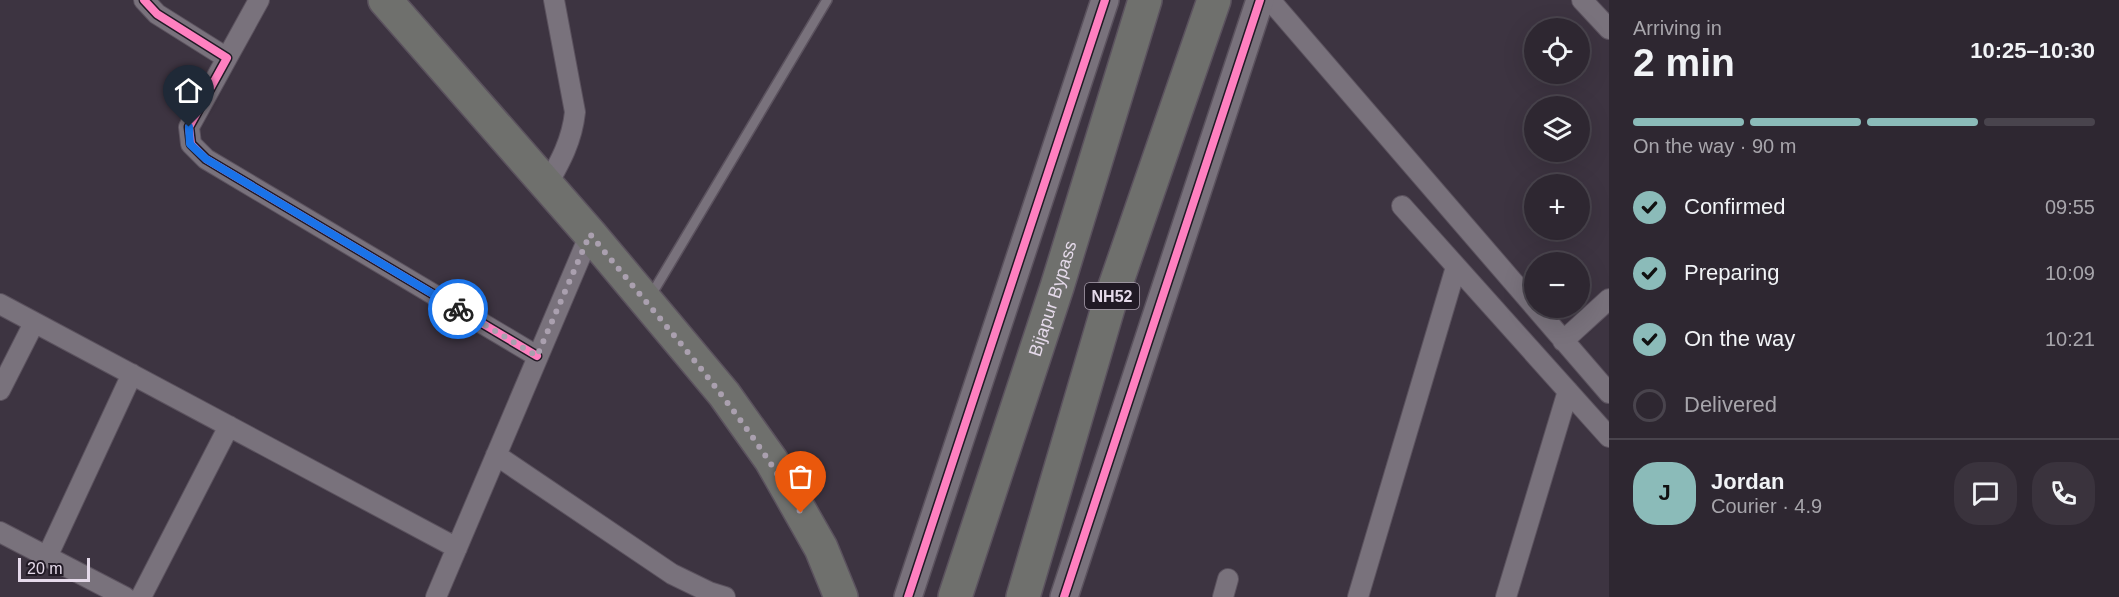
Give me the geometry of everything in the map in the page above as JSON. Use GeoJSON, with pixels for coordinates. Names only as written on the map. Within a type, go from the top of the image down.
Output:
{"type":"FeatureCollection","features":[{"type":"Feature","properties":{"kind":"highway"},"geometry":{"type":"LineString","coordinates":[[385,0],[546,187],[590,234],[724,394],[771,460],[821,548],[841,597]]}},
{"type":"Feature","properties":{"kind":"highway","name":"Bijapur Bypass"},"geometry":{"type":"LineString","coordinates":[[955,597],[1057,287],[1145,0]]}},
{"type":"Feature","properties":{"kind":"highway","name":"NH52"},"geometry":{"type":"LineString","coordinates":[[1023,597],[1110,301],[1214,0]]}},
{"type":"Feature","properties":{"kind":"street"},"geometry":{"type":"LineString","coordinates":[[144,0],[157,14],[227,58]]}},
{"type":"Feature","properties":{"kind":"street"},"geometry":{"type":"LineString","coordinates":[[259,0],[189,127],[190,144],[206,159],[537,356]]}},
{"type":"Feature","properties":{"kind":"street"},"geometry":{"type":"LineString","coordinates":[[546,187],[566,150],[573,131],[575,112],[554,0]]}},
{"type":"Feature","properties":{"kind":"street"},"geometry":{"type":"LineString","coordinates":[[908,597],[1105,0]]}},
{"type":"Feature","properties":{"kind":"street"},"geometry":{"type":"LineString","coordinates":[[1064,597],[1260,0]]}},
{"type":"Feature","properties":{"kind":"street"},"geometry":{"type":"LineString","coordinates":[[1270,0],[1609,393]]}},
{"type":"Feature","properties":{"kind":"street"},"geometry":{"type":"LineString","coordinates":[[1582,0],[1609,29]]}},
{"type":"Feature","properties":{"kind":"street"},"geometry":{"type":"LineString","coordinates":[[1402,206],[1609,437]]}},
{"type":"Feature","properties":{"kind":"street"},"geometry":{"type":"LineString","coordinates":[[436,597],[590,234]]}},
{"type":"Feature","properties":{"kind":"street"},"geometry":{"type":"LineString","coordinates":[[1358,597],[1456,267]]}},
{"type":"Feature","properties":{"kind":"street"},"geometry":{"type":"LineString","coordinates":[[1563,341],[1609,299]]}},
{"type":"Feature","properties":{"kind":"street"},"geometry":{"type":"LineString","coordinates":[[0,304],[457,548]]}},
{"type":"Feature","properties":{"kind":"street"},"geometry":{"type":"LineString","coordinates":[[0,390],[34,323]]}},
{"type":"Feature","properties":{"kind":"street"},"geometry":{"type":"LineString","coordinates":[[47,557],[132,374]]}},
{"type":"Feature","properties":{"kind":"street"},"geometry":{"type":"LineString","coordinates":[[1506,597],[1568,391]]}},
{"type":"Feature","properties":{"kind":"street"},"geometry":{"type":"LineString","coordinates":[[141,597],[229,426]]}},
{"type":"Feature","properties":{"kind":"street"},"geometry":{"type":"LineString","coordinates":[[496,455],[672,574],[725,597]]}},
{"type":"Feature","properties":{"kind":"street"},"geometry":{"type":"LineString","coordinates":[[0,532],[124,597]]}},
{"type":"Feature","properties":{"kind":"lane"},"geometry":{"type":"LineString","coordinates":[[646,303],[827,0]]}},
{"type":"Feature","properties":{"kind":"cycle path"},"geometry":{"type":"LineString","coordinates":[[144,0],[157,14],[227,58],[189,127],[191,144],[206,159],[537,356]]}},
{"type":"Feature","properties":{"kind":"cycle path"},"geometry":{"type":"LineString","coordinates":[[908,597],[1105,0]]}},
{"type":"Feature","properties":{"kind":"cycle path"},"geometry":{"type":"LineString","coordinates":[[1064,597],[1260,0]]}},
{"type":"Feature","properties":{"kind":"way so far"},"geometry":{"type":"LineString","coordinates":[[458,309],[537,356],[590,234],[724,394],[771,460],[801,513]]}},
{"type":"Feature","properties":{"kind":"route"},"geometry":{"type":"LineString","coordinates":[[189,127],[190,144],[206,159],[458,309]]}}]}
